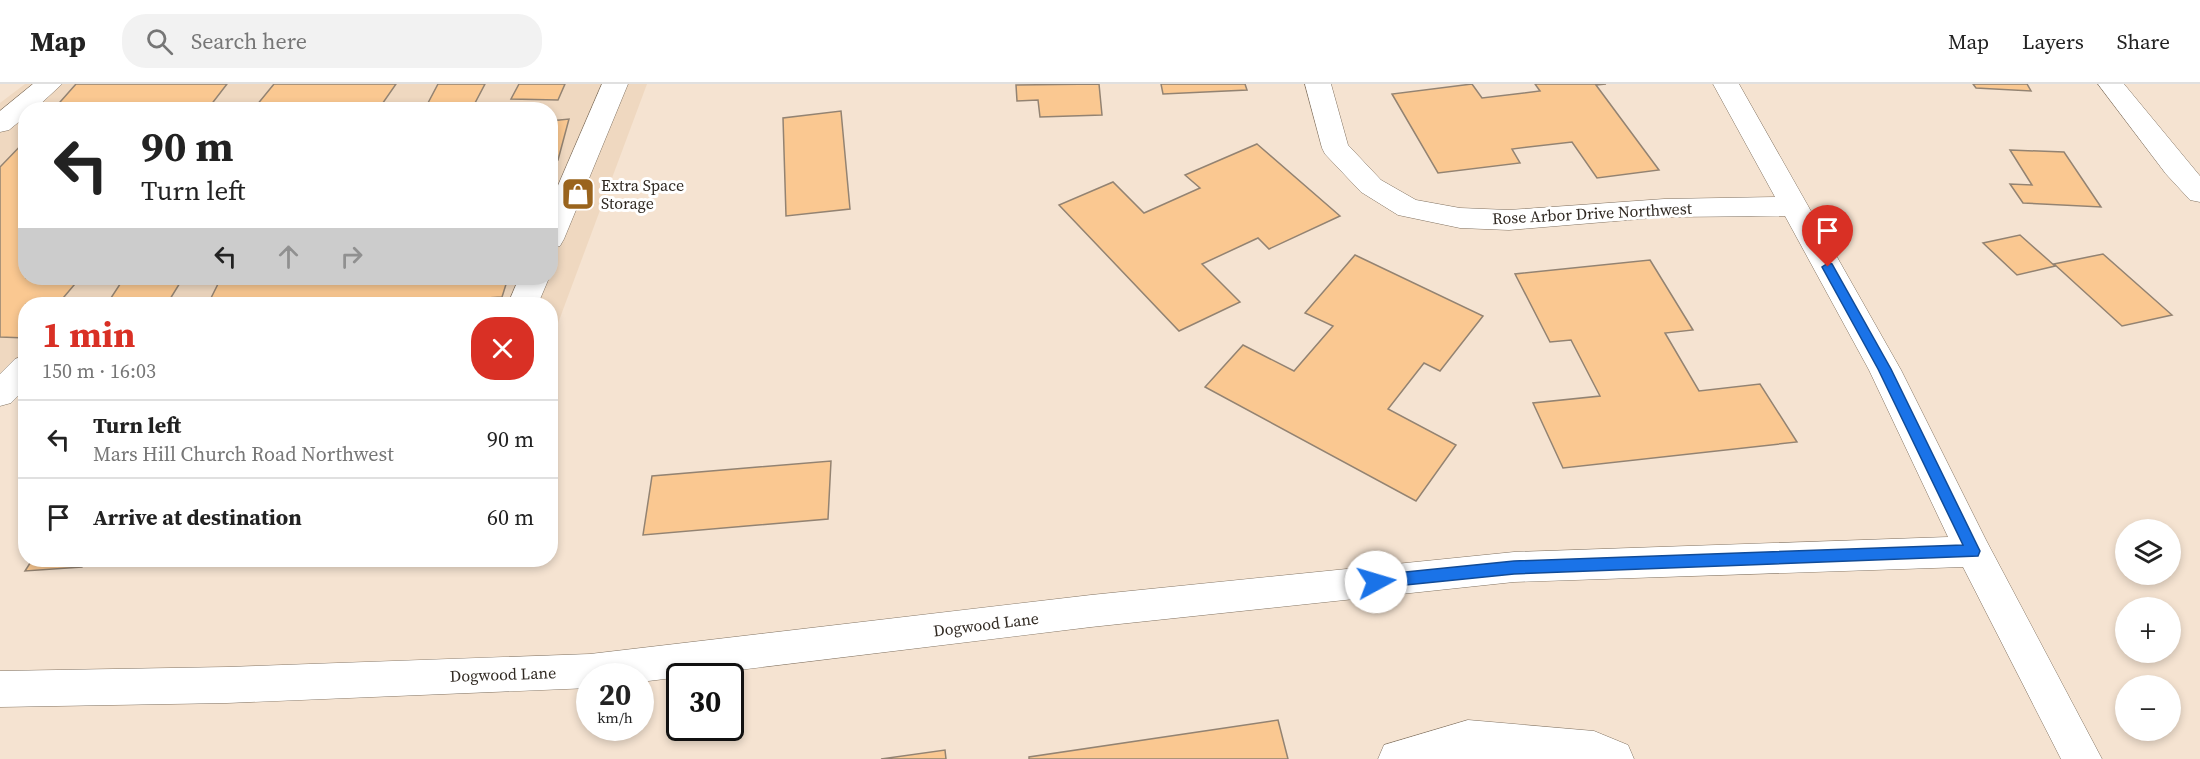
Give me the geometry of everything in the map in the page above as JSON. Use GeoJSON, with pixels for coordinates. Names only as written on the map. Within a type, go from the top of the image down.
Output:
{"type":"FeatureCollection","features":[{"type":"Feature","properties":{"kind":"street"},"geometry":{"type":"LineString","coordinates":[[27,102],[49,84]]}},
{"type":"Feature","properties":{"kind":"street"},"geometry":{"type":"LineString","coordinates":[[558,220],[615,84]]}},
{"type":"Feature","properties":{"kind":"street","name":"Rose Arbor Drive Northwest"},"geometry":{"type":"LineString","coordinates":[[1318,84],[1335,148],[1371,186],[1408,208],[1460,218],[1509,220],[1664,208],[1794,206]]}},
{"type":"Feature","properties":{"kind":"street"},"geometry":{"type":"LineString","coordinates":[[1726,84],[1885,369],[1973,551],[2082,759]]}},
{"type":"Feature","properties":{"kind":"street"},"geometry":{"type":"LineString","coordinates":[[2111,84],[2176,168],[2200,193]]}},
{"type":"Feature","properties":{"kind":"street"},"geometry":{"type":"LineString","coordinates":[[0,124],[18,109]]}},
{"type":"Feature","properties":{"kind":"street"},"geometry":{"type":"LineString","coordinates":[[0,364],[18,366]]}},
{"type":"Feature","properties":{"kind":"street"},"geometry":{"type":"LineString","coordinates":[[0,394],[18,375]]}},
{"type":"Feature","properties":{"kind":"street","name":"Dogwood Lane"},"geometry":{"type":"LineString","coordinates":[[0,689],[208,685],[590,671],[1091,611],[1514,567],[1973,551]]}},
{"type":"Feature","properties":{"kind":"street"},"geometry":{"type":"LineString","coordinates":[[1398,759],[1468,739],[1594,750],[1614,759]]}},
{"type":"Feature","properties":{"kind":"shaded area","name":"Extra Space Storage"},"geometry":{"type":"Polygon","coordinates":[[[25,84],[647,84],[558,323],[558,297],[18,297],[18,388],[0,389],[0,103],[25,84]]]}},
{"type":"Feature","properties":{"kind":"building"},"geometry":{"type":"Polygon","coordinates":[[[76,84],[227,84],[213,102],[60,102],[76,84]]]}},
{"type":"Feature","properties":{"kind":"building"},"geometry":{"type":"Polygon","coordinates":[[[274,84],[396,84],[384,102],[259,102],[274,84]]]}},
{"type":"Feature","properties":{"kind":"building"},"geometry":{"type":"Polygon","coordinates":[[[438,84],[485,84],[476,102],[429,102],[438,84]]]}},
{"type":"Feature","properties":{"kind":"building"},"geometry":{"type":"Polygon","coordinates":[[[519,84],[565,84],[558,100],[511,99],[519,84]]]}},
{"type":"Feature","properties":{"kind":"building"},"geometry":{"type":"Polygon","coordinates":[[[1099,84],[1102,115],[1040,117],[1038,100],[1017,101],[1016,85],[1099,84]]]}},
{"type":"Feature","properties":{"kind":"building"},"geometry":{"type":"Polygon","coordinates":[[[1161,84],[1245,84],[1247,90],[1163,94],[1161,84]]]}},
{"type":"Feature","properties":{"kind":"building"},"geometry":{"type":"Polygon","coordinates":[[[1472,84],[1482,98],[1540,91],[1535,84],[1606,84],[1596,85],[1659,170],[1597,178],[1572,142],[1512,149],[1520,163],[1438,173],[1392,94],[1472,84]]]}},
{"type":"Feature","properties":{"kind":"building"},"geometry":{"type":"Polygon","coordinates":[[[1973,84],[2027,84],[2031,91],[1976,88],[1973,84]]]}},
{"type":"Feature","properties":{"kind":"building"},"geometry":{"type":"Polygon","coordinates":[[[841,111],[850,209],[786,216],[783,118],[841,111]]]}},
{"type":"Feature","properties":{"kind":"building"},"geometry":{"type":"Polygon","coordinates":[[[569,119],[558,160],[558,120],[569,119]]]}},
{"type":"Feature","properties":{"kind":"building"},"geometry":{"type":"Polygon","coordinates":[[[1257,144],[1340,216],[1269,249],[1258,238],[1202,264],[1240,302],[1179,331],[1059,205],[1113,182],[1144,213],[1200,188],[1185,175],[1257,144]]]}},
{"type":"Feature","properties":{"kind":"building"},"geometry":{"type":"Polygon","coordinates":[[[18,148],[18,285],[74,285],[64,297],[18,297],[18,338],[0,337],[0,167],[18,148]]]}},
{"type":"Feature","properties":{"kind":"building"},"geometry":{"type":"Polygon","coordinates":[[[2010,150],[2064,152],[2101,207],[2023,203],[2010,184],[2032,185],[2010,150]]]}},
{"type":"Feature","properties":{"kind":"building"},"geometry":{"type":"Polygon","coordinates":[[[2020,235],[2055,266],[2017,275],[1983,243],[2020,235]]]}},
{"type":"Feature","properties":{"kind":"building"},"geometry":{"type":"Polygon","coordinates":[[[2103,254],[2172,315],[2122,326],[2054,264],[2103,254]]]}},
{"type":"Feature","properties":{"kind":"building"},"geometry":{"type":"Polygon","coordinates":[[[1355,255],[1483,316],[1440,371],[1424,363],[1388,409],[1456,445],[1416,501],[1205,387],[1243,345],[1294,371],[1333,326],[1305,313],[1355,255]]]}},
{"type":"Feature","properties":{"kind":"building"},"geometry":{"type":"Polygon","coordinates":[[[1650,260],[1693,330],[1665,333],[1699,391],[1760,384],[1797,442],[1563,468],[1533,403],[1600,396],[1571,340],[1550,342],[1515,274],[1650,260]]]}},
{"type":"Feature","properties":{"kind":"building"},"geometry":{"type":"Polygon","coordinates":[[[119,285],[179,285],[171,297],[112,297],[119,285]]]}},
{"type":"Feature","properties":{"kind":"building"},"geometry":{"type":"Polygon","coordinates":[[[218,285],[506,285],[502,297],[212,297],[218,285]]]}},
{"type":"Feature","properties":{"kind":"building"},"geometry":{"type":"Polygon","coordinates":[[[831,461],[828,519],[643,535],[652,476],[831,461]]]}},
{"type":"Feature","properties":{"kind":"building"},"geometry":{"type":"Polygon","coordinates":[[[28,567],[82,567],[25,571],[28,567]]]}},
{"type":"Feature","properties":{"kind":"building"},"geometry":{"type":"Polygon","coordinates":[[[1278,720],[1288,759],[1029,759],[1029,757],[1278,720]]]}},
{"type":"Feature","properties":{"kind":"building"},"geometry":{"type":"Polygon","coordinates":[[[945,750],[946,759],[881,759],[945,750]]]}},
{"type":"Feature","properties":{"kind":"place","name":"Extra Space Storage"},"geometry":{"type":"Point","coordinates":[578,194]}},
{"type":"Feature","properties":{"kind":"route"},"geometry":{"type":"LineString","coordinates":[[1376,582],[1514,567],[1973,551],[1885,369],[1828,267]]}}]}
